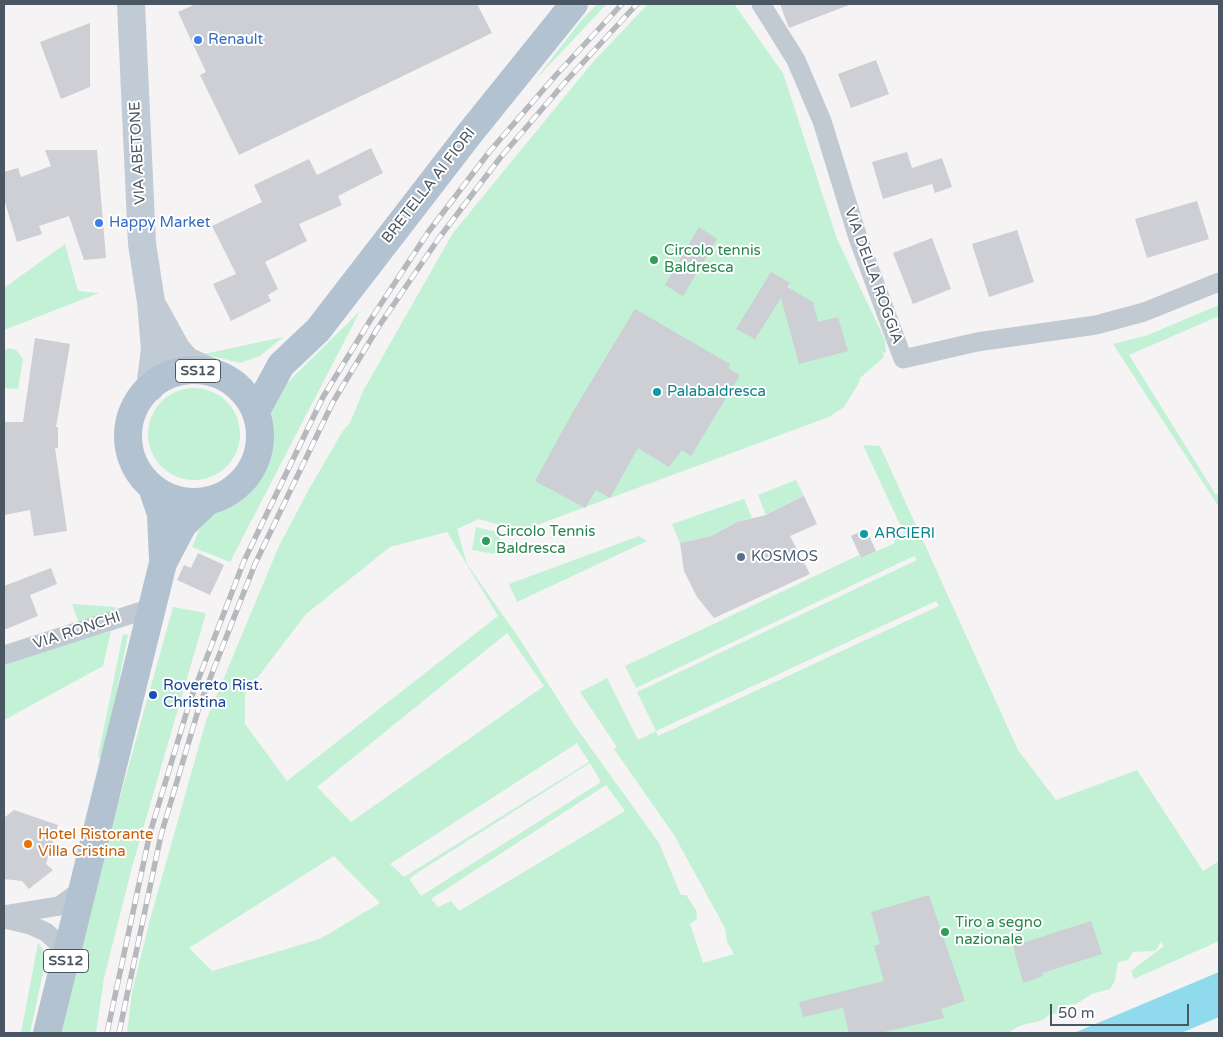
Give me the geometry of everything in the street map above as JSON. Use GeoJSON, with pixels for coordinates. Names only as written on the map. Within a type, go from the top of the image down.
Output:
{"type":"FeatureCollection","features":[{"type":"Feature","properties":{"kind":"main road","name":"VIA ABETONE"},"geometry":{"type":"LineString","coordinates":[[131,4],[142,244],[151,302]]}},
{"type":"Feature","properties":{"kind":"main road","name":"BRETELLA AI FIORI"},"geometry":{"type":"LineString","coordinates":[[256,411],[281,365],[318,330],[470,132],[574,4]]}},
{"type":"Feature","properties":{"kind":"main road","name":"SS12"},"geometry":{"type":"LineString","coordinates":[[151,302],[177,350],[187,360],[236,384],[248,397],[256,411],[260,433],[257,456],[254,463],[247,476],[230,492],[209,500],[191,502],[174,499],[152,487]]}},
{"type":"Feature","properties":{"kind":"main road","name":"SS12"},"geometry":{"type":"LineString","coordinates":[[150,388],[155,349],[151,302]]}},
{"type":"Feature","properties":{"kind":"main road","name":"BRETELLA AI FIORI"},"geometry":{"type":"LineString","coordinates":[[236,384],[281,365]]}},
{"type":"Feature","properties":{"kind":"main road","name":"SS12"},"geometry":{"type":"LineString","coordinates":[[163,563],[161,514],[152,487],[134,464],[129,446],[129,427],[134,409],[150,388],[158,381],[175,373],[193,370],[212,372]]}},
{"type":"Feature","properties":{"kind":"main road","name":"SS12"},"geometry":{"type":"LineString","coordinates":[[47,1033],[163,563],[183,525],[209,500]]}},
{"type":"Feature","properties":{"kind":"street","name":"VIA DELLA ROGGIA"},"geometry":{"type":"LineString","coordinates":[[761,4],[796,60],[822,121],[858,238],[903,359],[978,342],[1096,324],[1144,312],[1219,282]]}},
{"type":"Feature","properties":{"kind":"street","name":"VIA RONCHI"},"geometry":{"type":"LineString","coordinates":[[4,655],[151,608]]}},
{"type":"Feature","properties":{"kind":"street"},"geometry":{"type":"LineString","coordinates":[[4,917],[59,906],[82,889]]}},
{"type":"Feature","properties":{"kind":"street"},"geometry":{"type":"LineString","coordinates":[[4,917],[46,932],[58,943],[66,960]]}},
{"type":"Feature","properties":{"kind":"green space"},"geometry":{"type":"Polygon","coordinates":[[[597,4],[607,4],[535,80],[580,22],[597,4]]]}},
{"type":"Feature","properties":{"kind":"green space"},"geometry":{"type":"Polygon","coordinates":[[[648,4],[734,4],[783,73],[837,239],[885,340],[886,353],[883,352],[884,357],[860,378],[859,383],[844,407],[829,417],[521,531],[479,519],[457,529],[467,564],[521,641],[575,726],[659,843],[681,895],[686,895],[696,910],[697,919],[690,924],[703,963],[734,954],[727,942],[725,928],[674,835],[614,749],[617,747],[580,692],[607,678],[638,740],[656,731],[637,692],[917,560],[914,556],[636,688],[625,666],[859,555],[861,558],[895,543],[893,538],[904,533],[863,445],[880,446],[1018,750],[1056,800],[1137,770],[1203,871],[1219,861],[1219,941],[1134,979],[1131,971],[1164,946],[1161,942],[1155,951],[1133,952],[1128,960],[1118,962],[1115,981],[1110,989],[1092,994],[1076,1004],[1067,1005],[1061,1013],[1050,1014],[1043,1020],[1019,1026],[1008,1033],[127,1033],[132,992],[151,916],[206,721],[279,546],[342,432],[350,423],[363,391],[453,233],[593,62],[648,4]],[[447,532],[390,547],[306,614],[245,694],[245,724],[287,781],[498,616],[447,532]],[[936,601],[656,731],[658,736],[939,606],[936,601]],[[507,633],[317,787],[351,822],[544,686],[507,633]],[[577,743],[390,864],[404,877],[589,762],[577,743]],[[590,763],[409,879],[421,896],[601,782],[590,763]],[[606,785],[431,899],[438,907],[451,901],[459,911],[625,811],[606,785]],[[334,856],[189,948],[212,971],[320,939],[380,903],[334,856]]]}},
{"type":"Feature","properties":{"kind":"green space"},"geometry":{"type":"Polygon","coordinates":[[[65,244],[78,291],[99,293],[4,330],[4,288],[65,244]]]}},
{"type":"Feature","properties":{"kind":"green space"},"geometry":{"type":"Polygon","coordinates":[[[1219,305],[1219,316],[1129,355],[1216,495],[1219,493],[1219,507],[1113,344],[1148,335],[1219,305]]]}},
{"type":"Feature","properties":{"kind":"green space"},"geometry":{"type":"Polygon","coordinates":[[[360,311],[230,562],[192,547],[204,519],[239,502],[250,493],[259,480],[267,448],[264,423],[265,412],[277,393],[360,311]]]}},
{"type":"Feature","properties":{"kind":"green space"},"geometry":{"type":"Polygon","coordinates":[[[283,337],[260,356],[240,363],[204,354],[283,337]]]}},
{"type":"Feature","properties":{"kind":"green space"},"geometry":{"type":"Polygon","coordinates":[[[10,348],[16,350],[23,359],[18,389],[4,388],[4,350],[10,348]]]}},
{"type":"Feature","properties":{"kind":"green space"},"geometry":{"type":"Polygon","coordinates":[[[194,388],[212,391],[227,401],[237,416],[240,434],[237,452],[227,467],[212,477],[194,480],[176,477],[161,467],[151,452],[148,434],[151,416],[161,401],[176,391],[194,388]]]}},
{"type":"Feature","properties":{"kind":"green space"},"geometry":{"type":"Polygon","coordinates":[[[796,480],[804,496],[766,515],[758,495],[796,480]]]}},
{"type":"Feature","properties":{"kind":"green space"},"geometry":{"type":"Polygon","coordinates":[[[744,499],[752,518],[737,522],[711,536],[680,543],[672,524],[744,499]]]}},
{"type":"Feature","properties":{"kind":"green space","name":"Circolo Tennis Baldresca"},"geometry":{"type":"Polygon","coordinates":[[[476,527],[501,533],[495,554],[472,550],[476,527]]]}},
{"type":"Feature","properties":{"kind":"green space"},"geometry":{"type":"Polygon","coordinates":[[[639,536],[647,541],[517,602],[509,584],[639,536]]]}},
{"type":"Feature","properties":{"kind":"green space"},"geometry":{"type":"Polygon","coordinates":[[[72,604],[115,607],[116,610],[78,621],[72,604]]]}},
{"type":"Feature","properties":{"kind":"green space"},"geometry":{"type":"Polygon","coordinates":[[[173,607],[206,613],[132,867],[104,978],[96,1033],[60,1033],[103,858],[173,607]]]}},
{"type":"Feature","properties":{"kind":"green space"},"geometry":{"type":"Polygon","coordinates":[[[111,631],[103,666],[4,720],[4,663],[111,631]]]}},
{"type":"Feature","properties":{"kind":"green space"},"geometry":{"type":"Polygon","coordinates":[[[123,634],[128,635],[103,759],[98,757],[123,634]]]}},
{"type":"Feature","properties":{"kind":"green space"},"geometry":{"type":"Polygon","coordinates":[[[38,943],[47,954],[30,1033],[21,1033],[38,943]]]}},
{"type":"Feature","properties":{"kind":"water"},"geometry":{"type":"Polygon","coordinates":[[[1219,972],[1219,1017],[1181,1033],[1074,1033],[1219,972]]]}},
{"type":"Feature","properties":{"kind":"building"},"geometry":{"type":"Polygon","coordinates":[[[196,4],[477,4],[492,33],[239,155],[200,75],[206,72],[178,12],[196,4]]]}},
{"type":"Feature","properties":{"kind":"building"},"geometry":{"type":"Polygon","coordinates":[[[780,4],[849,4],[849,5],[789,28],[780,4]]]}},
{"type":"Feature","properties":{"kind":"building"},"geometry":{"type":"Polygon","coordinates":[[[90,23],[90,87],[61,99],[40,42],[90,23]]]}},
{"type":"Feature","properties":{"kind":"building"},"geometry":{"type":"Polygon","coordinates":[[[876,60],[889,94],[851,108],[838,74],[876,60]]]}},
{"type":"Feature","properties":{"kind":"building"},"geometry":{"type":"Polygon","coordinates":[[[371,148],[383,173],[338,196],[342,205],[299,224],[307,241],[265,262],[278,289],[268,295],[271,301],[231,321],[213,284],[236,274],[212,226],[262,202],[254,185],[309,159],[317,175],[371,148]]]}},
{"type":"Feature","properties":{"kind":"building"},"geometry":{"type":"Polygon","coordinates":[[[45,150],[97,150],[106,258],[84,260],[69,216],[39,226],[42,234],[17,242],[4,199],[4,172],[18,168],[21,177],[51,166],[45,150]]]}},
{"type":"Feature","properties":{"kind":"building"},"geometry":{"type":"Polygon","coordinates":[[[907,152],[912,168],[942,158],[952,187],[935,193],[932,184],[883,199],[872,162],[907,152]]]}},
{"type":"Feature","properties":{"kind":"building"},"geometry":{"type":"Polygon","coordinates":[[[1197,201],[1209,239],[1147,258],[1135,219],[1197,201]]]}},
{"type":"Feature","properties":{"kind":"building"},"geometry":{"type":"Polygon","coordinates":[[[699,227],[717,239],[683,296],[665,285],[699,227]]]}},
{"type":"Feature","properties":{"kind":"building"},"geometry":{"type":"Polygon","coordinates":[[[1017,230],[1034,282],[989,297],[972,244],[1017,230]]]}},
{"type":"Feature","properties":{"kind":"building"},"geometry":{"type":"Polygon","coordinates":[[[932,238],[951,289],[913,304],[893,253],[932,238]]]}},
{"type":"Feature","properties":{"kind":"building"},"geometry":{"type":"Polygon","coordinates":[[[771,272],[790,283],[787,287],[813,302],[818,322],[838,317],[848,351],[799,364],[781,298],[755,339],[736,329],[771,272]]]}},
{"type":"Feature","properties":{"kind":"building","name":"Palabaldresca"},"geometry":{"type":"Polygon","coordinates":[[[635,309],[730,364],[728,368],[740,375],[691,456],[682,450],[669,467],[638,448],[610,498],[596,490],[585,508],[535,481],[574,410],[635,309]]]}},
{"type":"Feature","properties":{"kind":"building"},"geometry":{"type":"Polygon","coordinates":[[[35,338],[70,344],[56,427],[58,427],[58,448],[55,448],[67,531],[34,536],[30,510],[4,515],[4,422],[23,422],[35,338]]]}},
{"type":"Feature","properties":{"kind":"building","name":"KOSMOS"},"geometry":{"type":"Polygon","coordinates":[[[804,496],[817,524],[790,536],[810,574],[714,618],[697,597],[684,571],[680,543],[711,536],[737,522],[766,515],[804,496]]]}},
{"type":"Feature","properties":{"kind":"building"},"geometry":{"type":"Polygon","coordinates":[[[866,529],[876,551],[861,558],[851,536],[866,529]]]}},
{"type":"Feature","properties":{"kind":"building"},"geometry":{"type":"Polygon","coordinates":[[[198,553],[224,565],[210,595],[177,580],[184,565],[191,568],[198,553]]]}},
{"type":"Feature","properties":{"kind":"building"},"geometry":{"type":"Polygon","coordinates":[[[51,568],[57,584],[30,595],[38,616],[4,630],[4,586],[51,568]]]}},
{"type":"Feature","properties":{"kind":"building","name":"Hotel Ristorante Villa Cristina"},"geometry":{"type":"Polygon","coordinates":[[[14,810],[58,825],[46,864],[53,870],[29,889],[22,881],[4,879],[4,818],[14,810]]]}},
{"type":"Feature","properties":{"kind":"building"},"geometry":{"type":"Polygon","coordinates":[[[929,895],[965,1001],[941,1009],[944,1018],[880,1033],[849,1033],[843,1008],[803,1017],[799,1002],[884,981],[874,946],[880,944],[871,912],[929,895]]]}},
{"type":"Feature","properties":{"kind":"building"},"geometry":{"type":"Polygon","coordinates":[[[1091,921],[1102,954],[1042,973],[1043,976],[1023,983],[1013,946],[1091,921]]]}},
{"type":"Feature","properties":{"kind":"railway"},"geometry":{"type":"LineString","coordinates":[[107,1033],[150,833],[190,701],[244,561],[323,397],[371,319],[429,231],[490,151],[557,74],[622,4]]}},
{"type":"Feature","properties":{"kind":"railway"},"geometry":{"type":"LineString","coordinates":[[119,1033],[161,835],[200,704],[255,564],[333,402],[379,326],[439,238],[500,158],[567,80],[637,4]]}},
{"type":"Feature","properties":{"kind":"place","name":"Renault"},"geometry":{"type":"Point","coordinates":[198,40]}},
{"type":"Feature","properties":{"kind":"place","name":"Happy Market"},"geometry":{"type":"Point","coordinates":[99,223]}},
{"type":"Feature","properties":{"kind":"place","name":"Circolo tennis Baldresca"},"geometry":{"type":"Point","coordinates":[654,260]}},
{"type":"Feature","properties":{"kind":"place","name":"Palabaldresca"},"geometry":{"type":"Point","coordinates":[657,392]}},
{"type":"Feature","properties":{"kind":"place","name":"ARCIERI"},"geometry":{"type":"Point","coordinates":[864,534]}},
{"type":"Feature","properties":{"kind":"place","name":"Circolo Tennis Baldresca"},"geometry":{"type":"Point","coordinates":[486,541]}},
{"type":"Feature","properties":{"kind":"place","name":"KOSMOS"},"geometry":{"type":"Point","coordinates":[741,557]}},
{"type":"Feature","properties":{"kind":"place","name":"Rovereto Rist. Christina"},"geometry":{"type":"Point","coordinates":[153,695]}},
{"type":"Feature","properties":{"kind":"place","name":"Hotel Ristorante Villa Cristina"},"geometry":{"type":"Point","coordinates":[28,844]}},
{"type":"Feature","properties":{"kind":"place","name":"Tiro a segno nazionale"},"geometry":{"type":"Point","coordinates":[945,932]}}]}
